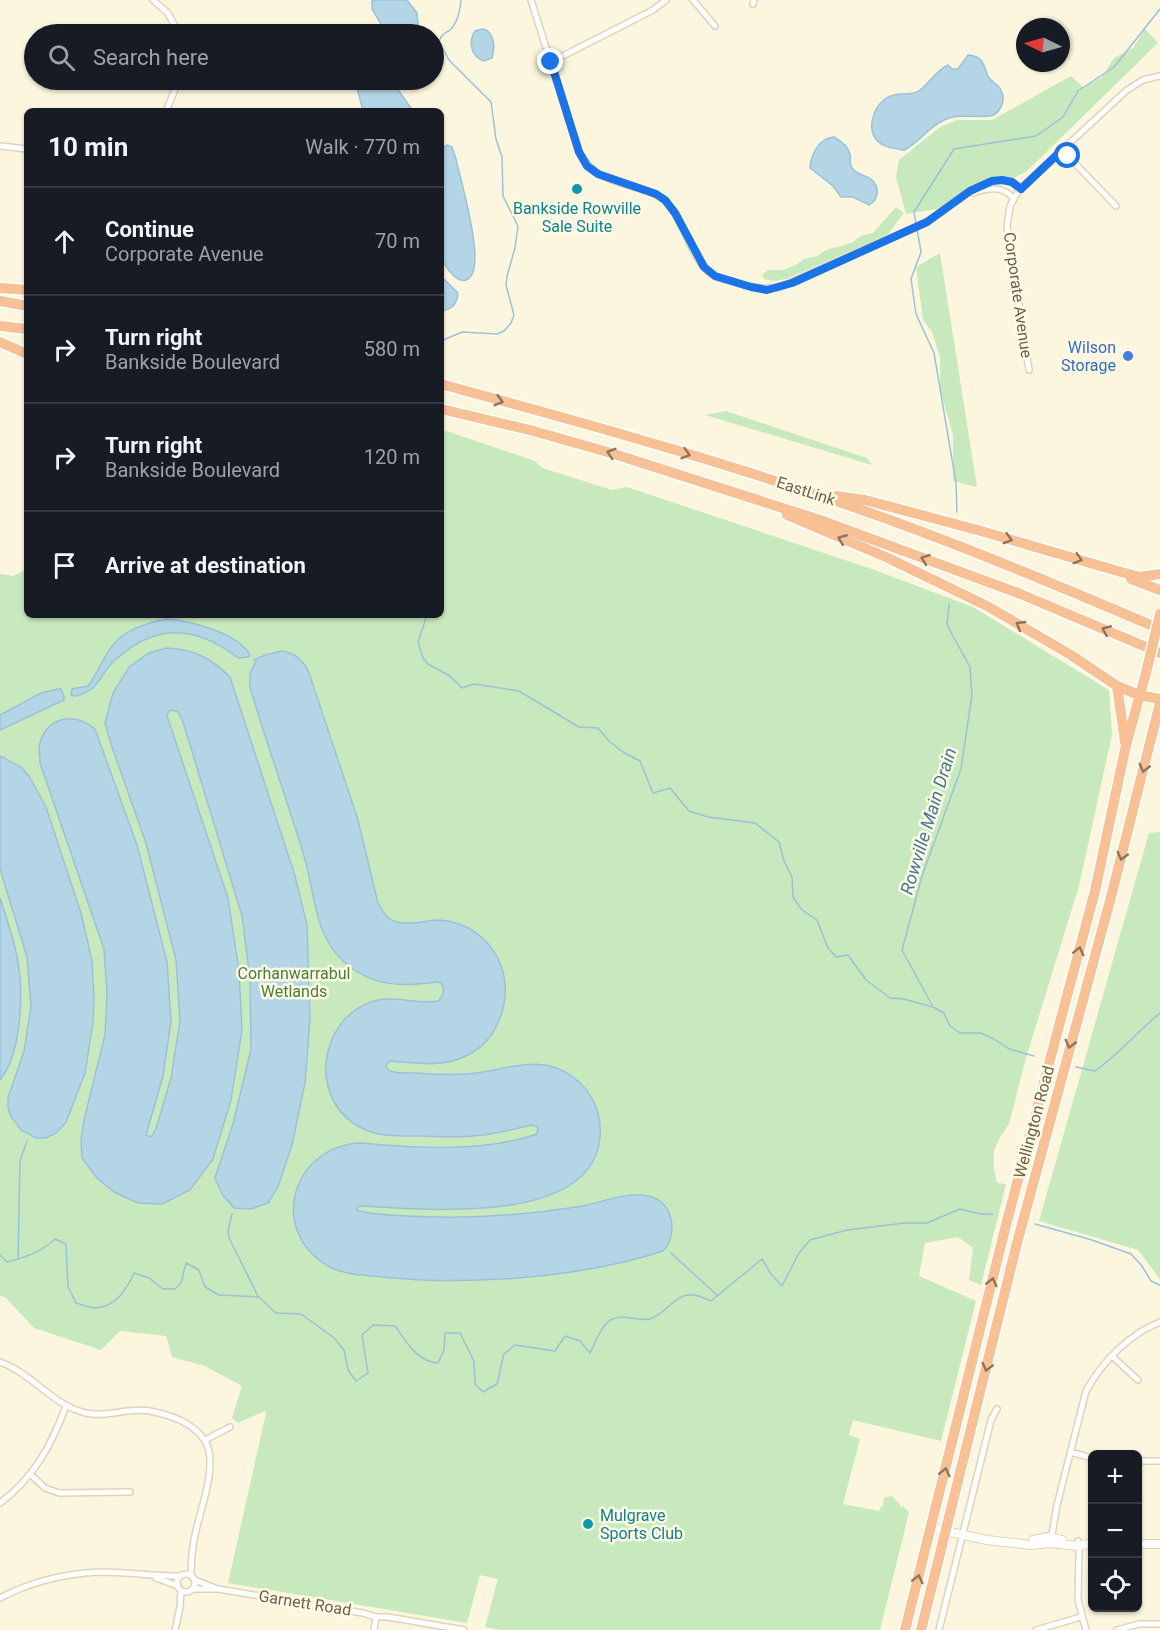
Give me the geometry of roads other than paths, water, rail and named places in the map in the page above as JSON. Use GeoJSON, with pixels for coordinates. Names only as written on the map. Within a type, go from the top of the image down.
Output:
{"type":"FeatureCollection","features":[{"type":"Feature","properties":{"kind":"highway"},"geometry":{"type":"LineString","coordinates":[[0,288],[24,290]]}},
{"type":"Feature","properties":{"kind":"highway"},"geometry":{"type":"LineString","coordinates":[[0,301],[24,305]]}},
{"type":"Feature","properties":{"kind":"highway"},"geometry":{"type":"LineString","coordinates":[[0,326],[24,330]]}},
{"type":"Feature","properties":{"kind":"highway"},"geometry":{"type":"LineString","coordinates":[[0,342],[24,353]]}},
{"type":"Feature","properties":{"kind":"highway","name":"EastLink"},"geometry":{"type":"LineString","coordinates":[[444,385],[640,439],[812,493],[1019,569],[1160,629]]}},
{"type":"Feature","properties":{"kind":"highway","name":"EastLink"},"geometry":{"type":"LineString","coordinates":[[444,410],[530,430],[611,453],[820,520],[1018,593],[1160,653]]}},
{"type":"Feature","properties":{"kind":"highway"},"geometry":{"type":"LineString","coordinates":[[812,493],[865,500],[1028,544],[1121,573],[1140,577],[1160,574]]}},
{"type":"Feature","properties":{"kind":"highway"},"geometry":{"type":"LineString","coordinates":[[766,504],[804,524],[888,558],[987,606],[1071,655],[1117,686],[1152,698]]}},
{"type":"Feature","properties":{"kind":"highway"},"geometry":{"type":"LineString","coordinates":[[1121,573],[1160,590]]}},
{"type":"Feature","properties":{"kind":"highway"},"geometry":{"type":"LineString","coordinates":[[1152,698],[1144,689],[1144,677],[1160,614]]}},
{"type":"Feature","properties":{"kind":"highway"},"geometry":{"type":"LineString","coordinates":[[1117,686],[1126,745]]}},
{"type":"Feature","properties":{"kind":"highway"},"geometry":{"type":"LineString","coordinates":[[1152,698],[1160,690]]}},
{"type":"Feature","properties":{"kind":"highway","name":"Wellington Road"},"geometry":{"type":"LineString","coordinates":[[921,1630],[1031,1188],[1152,736],[1152,698]]}},
{"type":"Feature","properties":{"kind":"highway","name":"Wellington Road"},"geometry":{"type":"LineString","coordinates":[[905,1630],[1017,1184],[1095,891],[1126,745],[1152,698]]}},
{"type":"Feature","properties":{"kind":"highway"},"geometry":{"type":"LineString","coordinates":[[1152,736],[1160,724]]}},
{"type":"Feature","properties":{"kind":"highway"},"geometry":{"type":"LineString","coordinates":[[1074,973],[1089,977]]}},
{"type":"Feature","properties":{"kind":"street"},"geometry":{"type":"LineString","coordinates":[[153,0],[168,14],[174,24]]}},
{"type":"Feature","properties":{"kind":"street"},"geometry":{"type":"LineString","coordinates":[[531,0],[579,152],[587,166],[598,174],[656,194],[665,200],[675,213],[704,267],[715,276],[767,290],[780,288],[927,222],[970,191],[992,181],[1012,182],[1021,189]]}},
{"type":"Feature","properties":{"kind":"street"},"geometry":{"type":"LineString","coordinates":[[551,62],[653,10],[666,0]]}},
{"type":"Feature","properties":{"kind":"street"},"geometry":{"type":"LineString","coordinates":[[693,0],[715,26]]}},
{"type":"Feature","properties":{"kind":"street"},"geometry":{"type":"LineString","coordinates":[[960,198],[993,189],[1007,191],[1013,198],[1127,90],[1143,80],[1160,76]]}},
{"type":"Feature","properties":{"kind":"street"},"geometry":{"type":"LineString","coordinates":[[167,108],[175,90]]}},
{"type":"Feature","properties":{"kind":"street"},"geometry":{"type":"LineString","coordinates":[[0,146],[24,149]]}},
{"type":"Feature","properties":{"kind":"street"},"geometry":{"type":"LineString","coordinates":[[1062,150],[1116,206]]}},
{"type":"Feature","properties":{"kind":"street","name":"Corporate Avenue"},"geometry":{"type":"LineString","coordinates":[[1013,198],[1007,225],[1029,370]]}},
{"type":"Feature","properties":{"kind":"street"},"geometry":{"type":"LineString","coordinates":[[1050,1539],[1086,1391],[1113,1357],[1138,1333],[1160,1322]]}},
{"type":"Feature","properties":{"kind":"street"},"geometry":{"type":"LineString","coordinates":[[1113,1357],[1138,1380]]}},
{"type":"Feature","properties":{"kind":"street"},"geometry":{"type":"LineString","coordinates":[[0,1362],[29,1378],[66,1406],[96,1414],[139,1410],[170,1416],[192,1428],[205,1440],[209,1454],[209,1473],[191,1558],[178,1581],[180,1607],[175,1630]]}},
{"type":"Feature","properties":{"kind":"street"},"geometry":{"type":"LineString","coordinates":[[0,1503],[30,1474],[45,1454],[66,1406]]}},
{"type":"Feature","properties":{"kind":"street"},"geometry":{"type":"LineString","coordinates":[[939,1630],[992,1420],[998,1409]]}},
{"type":"Feature","properties":{"kind":"street"},"geometry":{"type":"LineString","coordinates":[[205,1440],[230,1427]]}},
{"type":"Feature","properties":{"kind":"street"},"geometry":{"type":"LineString","coordinates":[[1070,1452],[1088,1457]]}},
{"type":"Feature","properties":{"kind":"street"},"geometry":{"type":"LineString","coordinates":[[1142,1461],[1160,1461]]}},
{"type":"Feature","properties":{"kind":"street"},"geometry":{"type":"LineString","coordinates":[[30,1474],[45,1488],[58,1493],[130,1492]]}},
{"type":"Feature","properties":{"kind":"street"},"geometry":{"type":"LineString","coordinates":[[931,1528],[998,1541],[1020,1542],[1050,1539],[1078,1544],[1088,1543]]}},
{"type":"Feature","properties":{"kind":"street"},"geometry":{"type":"LineString","coordinates":[[1078,1544],[1077,1592],[1081,1617],[1086,1630]]}},
{"type":"Feature","properties":{"kind":"street"},"geometry":{"type":"LineString","coordinates":[[1142,1544],[1160,1544]]}},
{"type":"Feature","properties":{"kind":"street"},"geometry":{"type":"LineString","coordinates":[[180,1607],[191,1590],[193,1578],[191,1558]]}},
{"type":"Feature","properties":{"kind":"street"},"geometry":{"type":"LineString","coordinates":[[0,1598],[42,1581],[76,1575],[106,1573],[182,1576]]}},
{"type":"Feature","properties":{"kind":"street"},"geometry":{"type":"LineString","coordinates":[[152,1576],[179,1588]]}},
{"type":"Feature","properties":{"kind":"street","name":"Garnett Road"},"geometry":{"type":"LineString","coordinates":[[182,1576],[193,1578],[218,1589]]}},
{"type":"Feature","properties":{"kind":"street","name":"Garnett Road"},"geometry":{"type":"LineString","coordinates":[[179,1588],[218,1589],[464,1630]]}},
{"type":"Feature","properties":{"kind":"street"},"geometry":{"type":"LineString","coordinates":[[374,1630],[376,1617]]}},
{"type":"Feature","properties":{"kind":"street"},"geometry":{"type":"LineString","coordinates":[[1036,1630],[1081,1617]]}},
{"type":"Feature","properties":{"kind":"street"},"geometry":{"type":"LineString","coordinates":[[1117,1630],[1134,1624],[1160,1624]]}},
{"type":"Feature","properties":{"kind":"water"},"geometry":{"type":"Polygon","coordinates":[[[372,0],[407,0],[417,13],[418,24],[381,24],[372,9],[372,0]]]}},
{"type":"Feature","properties":{"kind":"water"},"geometry":{"type":"Polygon","coordinates":[[[483,29],[490,33],[494,45],[492,58],[484,61],[476,56],[471,44],[475,31],[483,29]]]}},
{"type":"Feature","properties":{"kind":"water"},"geometry":{"type":"Polygon","coordinates":[[[968,55],[980,59],[989,78],[1001,90],[1003,102],[994,115],[961,116],[944,120],[904,150],[886,146],[876,139],[873,134],[872,121],[880,103],[890,96],[916,92],[944,67],[948,65],[952,69],[958,69],[968,55]]]}},
{"type":"Feature","properties":{"kind":"water"},"geometry":{"type":"Polygon","coordinates":[[[358,90],[398,90],[411,108],[362,108],[358,90]]]}},
{"type":"Feature","properties":{"kind":"water"},"geometry":{"type":"Polygon","coordinates":[[[834,137],[848,149],[854,171],[871,179],[875,184],[876,197],[869,205],[853,197],[841,197],[833,186],[810,168],[812,157],[820,144],[834,137]]]}},
{"type":"Feature","properties":{"kind":"water"},"geometry":{"type":"Polygon","coordinates":[[[447,145],[452,147],[456,159],[473,238],[474,267],[467,280],[454,276],[444,262],[444,147],[447,145]]]}},
{"type":"Feature","properties":{"kind":"water"},"geometry":{"type":"Polygon","coordinates":[[[444,279],[458,293],[453,306],[444,310],[444,279]]]}},
{"type":"Feature","properties":{"kind":"water"},"geometry":{"type":"Polygon","coordinates":[[[167,619],[201,625],[225,634],[244,647],[250,655],[238,658],[210,641],[182,633],[154,636],[139,642],[116,659],[93,688],[83,694],[71,695],[72,689],[88,686],[110,649],[121,637],[143,625],[167,619]]]}},
{"type":"Feature","properties":{"kind":"water"},"geometry":{"type":"Polygon","coordinates":[[[166,648],[185,650],[201,656],[230,677],[295,876],[307,925],[310,1019],[305,1083],[292,1145],[278,1187],[268,1203],[251,1209],[234,1208],[222,1194],[215,1178],[233,1124],[251,1049],[250,979],[242,916],[183,722],[178,712],[173,710],[169,711],[167,716],[228,898],[239,971],[242,1030],[231,1100],[213,1159],[190,1190],[162,1204],[138,1203],[114,1192],[97,1178],[82,1158],[81,1141],[84,1120],[105,1035],[107,993],[104,949],[40,763],[39,745],[49,727],[63,720],[79,720],[95,729],[137,845],[167,962],[171,1021],[163,1076],[146,1135],[151,1137],[156,1129],[171,1078],[180,1021],[176,960],[146,843],[105,723],[113,693],[129,667],[149,653],[166,648]]]}},
{"type":"Feature","properties":{"kind":"water"},"geometry":{"type":"Polygon","coordinates":[[[282,651],[297,657],[308,670],[358,820],[378,903],[384,912],[394,921],[402,923],[438,920],[471,929],[494,951],[505,981],[505,998],[498,1022],[492,1034],[472,1053],[457,1060],[429,1064],[390,1061],[386,1065],[387,1069],[400,1073],[454,1075],[526,1064],[550,1066],[573,1077],[586,1089],[599,1119],[600,1136],[591,1165],[569,1186],[538,1199],[502,1206],[462,1209],[361,1206],[357,1207],[357,1210],[375,1214],[407,1216],[491,1216],[576,1207],[622,1196],[648,1196],[663,1204],[671,1219],[671,1236],[663,1251],[596,1268],[524,1278],[451,1281],[347,1273],[328,1266],[309,1251],[298,1233],[294,1213],[296,1193],[304,1174],[317,1159],[336,1148],[360,1143],[449,1148],[472,1147],[537,1134],[538,1127],[532,1125],[466,1137],[383,1135],[370,1132],[346,1117],[334,1101],[327,1082],[326,1062],[331,1042],[340,1025],[355,1010],[374,1001],[390,999],[438,1001],[443,995],[443,990],[441,983],[437,982],[387,983],[365,976],[339,957],[325,936],[318,918],[304,856],[250,687],[250,673],[256,662],[254,660],[282,651]]]}},
{"type":"Feature","properties":{"kind":"water"},"geometry":{"type":"Polygon","coordinates":[[[61,689],[64,700],[0,730],[0,715],[41,693],[61,689]]]}},
{"type":"Feature","properties":{"kind":"water"},"geometry":{"type":"Polygon","coordinates":[[[0,756],[21,767],[29,776],[46,807],[81,913],[92,961],[93,1022],[85,1073],[66,1122],[56,1133],[46,1138],[36,1138],[21,1130],[10,1115],[8,1107],[8,1098],[24,1051],[31,1006],[27,957],[0,869],[0,756]]]}},
{"type":"Feature","properties":{"kind":"water"},"geometry":{"type":"Polygon","coordinates":[[[0,898],[19,966],[21,1000],[13,1053],[8,1068],[0,1080],[0,898]]]}},
{"type":"Feature","properties":{"kind":"waterway"},"geometry":{"type":"LineString","coordinates":[[444,34],[455,24],[461,0]]}},
{"type":"Feature","properties":{"kind":"waterway"},"geometry":{"type":"LineString","coordinates":[[916,224],[914,212],[954,149],[1036,136],[1063,117],[1078,91],[1114,67],[1160,9]]}},
{"type":"Feature","properties":{"kind":"waterway"},"geometry":{"type":"LineString","coordinates":[[444,50],[449,60],[491,102],[496,139],[502,157],[503,196],[518,226],[506,285],[514,315],[511,323],[504,331],[497,334],[462,332],[444,340]]}},
{"type":"Feature","properties":{"kind":"waterway"},"geometry":{"type":"LineString","coordinates":[[917,229],[921,252],[911,279],[916,314],[934,353],[956,483],[957,512]]}},
{"type":"Feature","properties":{"kind":"waterway","name":"Rowville Main Drain"},"geometry":{"type":"LineString","coordinates":[[932,1005],[902,950],[922,876],[961,769],[972,695],[970,667],[947,625],[949,604]]}},
{"type":"Feature","properties":{"kind":"waterway"},"geometry":{"type":"LineString","coordinates":[[426,618],[418,642],[423,658],[428,664],[450,676],[462,688],[474,684],[519,691],[579,727],[598,728],[609,741],[640,761],[653,793],[670,788],[689,811],[708,817],[755,823],[779,842],[784,861],[792,877],[793,897],[802,910],[817,920],[828,948],[836,957],[848,955],[866,980],[890,998],[904,999],[933,1007],[944,1013],[950,1026],[960,1033],[981,1033],[1009,1049],[1034,1056]]}},
{"type":"Feature","properties":{"kind":"waterway"},"geometry":{"type":"LineString","coordinates":[[1076,1067],[1095,1071],[1160,1013]]}},
{"type":"Feature","properties":{"kind":"waterway"},"geometry":{"type":"LineString","coordinates":[[18,1259],[20,1161],[27,1141]]}},
{"type":"Feature","properties":{"kind":"waterway"},"geometry":{"type":"LineString","coordinates":[[0,1255],[7,1262],[32,1254],[55,1239],[66,1244],[68,1287],[76,1303],[95,1308],[114,1301],[124,1291],[134,1273],[149,1278],[163,1289],[175,1289],[181,1283],[186,1263],[199,1270],[205,1287],[219,1295],[259,1297],[276,1313],[301,1314],[333,1337],[344,1350],[348,1370],[356,1381],[368,1373],[362,1335],[373,1325],[395,1326],[418,1355],[438,1363],[444,1350],[445,1333],[460,1333],[474,1361],[475,1384],[483,1392],[497,1384],[504,1354],[515,1345],[555,1351],[565,1336],[580,1341],[590,1353],[600,1331],[614,1318],[650,1319],[687,1295],[711,1301],[762,1259],[782,1286],[799,1253],[810,1240],[847,1230],[905,1223],[927,1223],[960,1209],[993,1214]]}},
{"type":"Feature","properties":{"kind":"waterway"},"geometry":{"type":"LineString","coordinates":[[232,1214],[228,1231],[229,1238],[258,1296]]}},
{"type":"Feature","properties":{"kind":"waterway"},"geometry":{"type":"LineString","coordinates":[[1035,1224],[1131,1254],[1151,1281],[1160,1285]]}},
{"type":"Feature","properties":{"kind":"waterway"},"geometry":{"type":"LineString","coordinates":[[671,1253],[717,1295]]}},
{"type":"Feature","properties":{"kind":"place","name":"Bankside Rowville Sale Suite"},"geometry":{"type":"Point","coordinates":[577,189]}},
{"type":"Feature","properties":{"kind":"place","name":"Wilson Storage"},"geometry":{"type":"Point","coordinates":[1128,356]}},
{"type":"Feature","properties":{"kind":"place","name":"Mulgrave Sports Club"},"geometry":{"type":"Point","coordinates":[588,1524]}},
{"type":"Feature","properties":{"kind":"park label","name":"Corhanwarrabul Wetlands"},"geometry":{"type":"Point","coordinates":[294,982]}}]}
